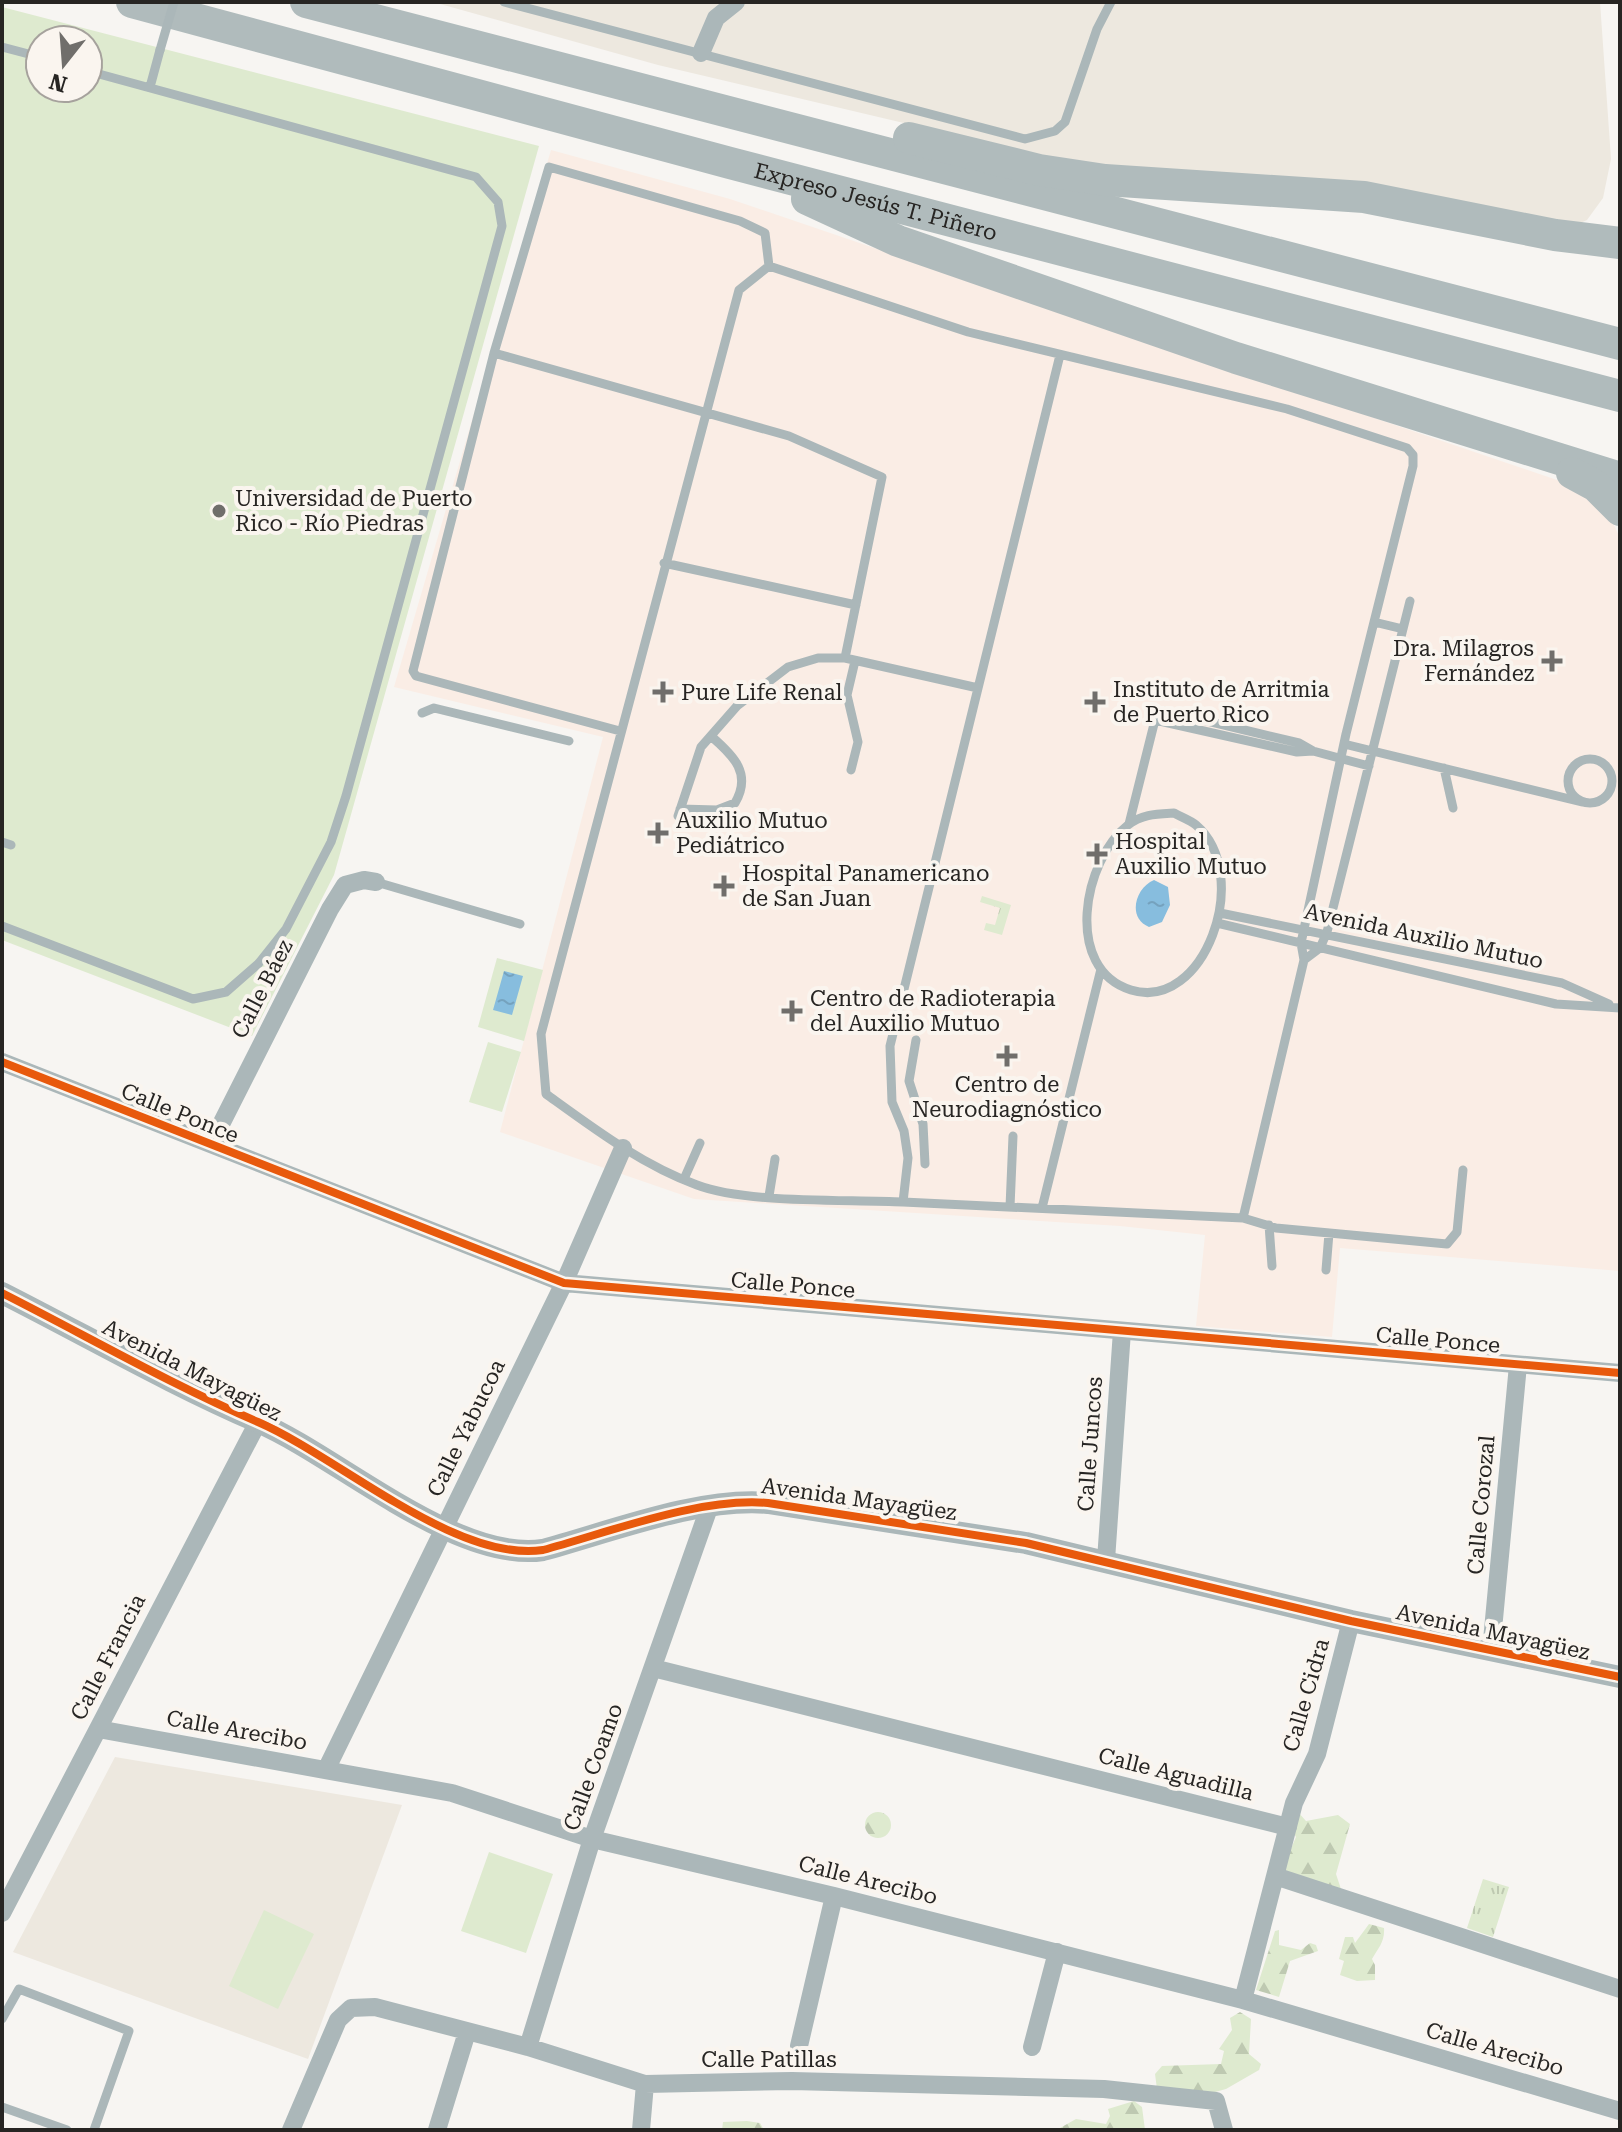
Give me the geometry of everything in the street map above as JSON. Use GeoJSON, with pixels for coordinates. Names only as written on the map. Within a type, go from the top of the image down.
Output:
{"type":"FeatureCollection","features":[{"type":"Feature","properties":{"kind":"highway","name":"Expreso Jesús T. Piñero"},"geometry":{"type":"LineString","coordinates":[[132,2],[730,163],[1620,396]]}},
{"type":"Feature","properties":{"kind":"highway","name":"Expreso Jesús T. Piñero"},"geometry":{"type":"LineString","coordinates":[[306,2],[1620,344]]}},
{"type":"Feature","properties":{"kind":"highway"},"geometry":{"type":"LineString","coordinates":[[743,118],[875,130],[1039,170],[1105,180],[1364,197],[1555,235],[1620,243]]}},
{"type":"Feature","properties":{"kind":"highway"},"geometry":{"type":"LineString","coordinates":[[730,163],[898,241],[1236,358],[1620,478]]}},
{"type":"Feature","properties":{"kind":"highway"},"geometry":{"type":"LineString","coordinates":[[1494,363],[1573,399],[1620,416]]}},
{"type":"Feature","properties":{"kind":"highway"},"geometry":{"type":"LineString","coordinates":[[1542,456],[1596,486],[1620,510]]}},
{"type":"Feature","properties":{"kind":"street"},"geometry":{"type":"LineString","coordinates":[[701,53],[716,18],[736,2]]}},
{"type":"Feature","properties":{"kind":"street","name":"Calle Báez"},"geometry":{"type":"LineString","coordinates":[[211,1144],[345,885],[364,880],[376,882]]}},
{"type":"Feature","properties":{"kind":"street","name":"Calle Ponce"},"geometry":{"type":"LineString","coordinates":[[2,1062],[564,1283],[1620,1373]]}},
{"type":"Feature","properties":{"kind":"street","name":"Calle Yabucoa"},"geometry":{"type":"LineString","coordinates":[[326,1770],[564,1283],[623,1148]]}},
{"type":"Feature","properties":{"kind":"street","name":"Avenida Mayagüez"},"geometry":{"type":"LineString","coordinates":[[2,1293],[242,1417],[258,1422],[444,1528],[521,1553],[710,1505],[743,1501],[768,1503],[1026,1543],[1351,1621],[1620,1677]]}},
{"type":"Feature","properties":{"kind":"street","name":"Calle Juncos"},"geometry":{"type":"LineString","coordinates":[[1106,1560],[1122,1331]]}},
{"type":"Feature","properties":{"kind":"street","name":"Calle Corozal"},"geometry":{"type":"LineString","coordinates":[[1491,1651],[1518,1365]]}},
{"type":"Feature","properties":{"kind":"street","name":"Calle Francia"},"geometry":{"type":"LineString","coordinates":[[2,1913],[258,1422]]}},
{"type":"Feature","properties":{"kind":"street","name":"Calle Coamo"},"geometry":{"type":"LineString","coordinates":[[528,2047],[592,1839],[710,1505]]}},
{"type":"Feature","properties":{"kind":"street","name":"Calle Cidra"},"geometry":{"type":"LineString","coordinates":[[1288,1827],[1298,1793],[1319,1747],[1351,1621]]}},
{"type":"Feature","properties":{"kind":"street","name":"Calle Aguadilla"},"geometry":{"type":"LineString","coordinates":[[653,1668],[1288,1827]]}},
{"type":"Feature","properties":{"kind":"street","name":"Calle Arecibo"},"geometry":{"type":"LineString","coordinates":[[98,1729],[452,1793],[592,1839],[834,1896],[1243,2000],[1620,2111]]}},
{"type":"Feature","properties":{"kind":"street"},"geometry":{"type":"LineString","coordinates":[[1243,2000],[1278,1877],[1288,1827]]}},
{"type":"Feature","properties":{"kind":"street"},"geometry":{"type":"LineString","coordinates":[[1278,1877],[1620,1989]]}},
{"type":"Feature","properties":{"kind":"street"},"geometry":{"type":"LineString","coordinates":[[799,2046],[834,1896]]}},
{"type":"Feature","properties":{"kind":"street"},"geometry":{"type":"LineString","coordinates":[[1032,2047],[1057,1952]]}},
{"type":"Feature","properties":{"kind":"street","name":"Calle Patillas"},"geometry":{"type":"LineString","coordinates":[[291,2130],[338,2020],[351,2008],[375,2007],[528,2047],[645,2084],[792,2081],[1104,2089],[1216,2101],[1224,2130]]}},
{"type":"Feature","properties":{"kind":"street"},"geometry":{"type":"LineString","coordinates":[[437,2130],[467,2032]]}},
{"type":"Feature","properties":{"kind":"street"},"geometry":{"type":"LineString","coordinates":[[641,2130],[645,2084]]}},
{"type":"Feature","properties":{"kind":"lane"},"geometry":{"type":"LineString","coordinates":[[150,87],[174,2]]}},
{"type":"Feature","properties":{"kind":"lane"},"geometry":{"type":"LineString","coordinates":[[504,2],[1025,139],[1055,131],[1065,122],[1097,29],[1111,2]]}},
{"type":"Feature","properties":{"kind":"lane"},"geometry":{"type":"LineString","coordinates":[[2,47],[24,53]]}},
{"type":"Feature","properties":{"kind":"lane"},"geometry":{"type":"LineString","coordinates":[[2,926],[193,999],[226,992],[259,963],[286,929],[331,842],[346,796],[502,226],[498,202],[476,177],[104,75]]}},
{"type":"Feature","properties":{"kind":"lane"},"geometry":{"type":"LineString","coordinates":[[620,731],[416,676],[413,671],[494,353],[549,167],[740,221],[765,233],[769,266]]}},
{"type":"Feature","properties":{"kind":"lane"},"geometry":{"type":"LineString","coordinates":[[769,266],[968,332],[1287,409],[1407,448],[1413,455],[1413,466],[1344,744],[1301,943],[1304,960],[1243,1218]]}},
{"type":"Feature","properties":{"kind":"lane"},"geometry":{"type":"LineString","coordinates":[[769,266],[739,290],[704,410],[541,1034],[546,1094],[623,1148],[697,1186],[769,1196],[1243,1218],[1269,1225],[1329,1233],[1447,1244],[1457,1232],[1463,1170]]}},
{"type":"Feature","properties":{"kind":"lane"},"geometry":{"type":"LineString","coordinates":[[494,353],[789,436],[882,477],[856,605],[850,660],[847,695],[858,742],[851,770]]}},
{"type":"Feature","properties":{"kind":"lane"},"geometry":{"type":"LineString","coordinates":[[903,1202],[908,1158],[904,1131],[892,1102],[890,1046],[1060,355]]}},
{"type":"Feature","properties":{"kind":"lane"},"geometry":{"type":"LineString","coordinates":[[664,563],[856,605]]}},
{"type":"Feature","properties":{"kind":"lane"},"geometry":{"type":"LineString","coordinates":[[1304,960],[1320,948],[1327,932],[1410,601]]}},
{"type":"Feature","properties":{"kind":"lane"},"geometry":{"type":"LineString","coordinates":[[1374,622],[1403,629]]}},
{"type":"Feature","properties":{"kind":"lane"},"geometry":{"type":"LineString","coordinates":[[712,737],[735,756],[743,779],[742,792],[735,803],[717,810],[679,812],[701,747],[737,706],[788,667],[818,658],[850,660],[978,688]]}},
{"type":"Feature","properties":{"kind":"lane"},"geometry":{"type":"LineString","coordinates":[[422,713],[434,708],[569,741]]}},
{"type":"Feature","properties":{"kind":"lane"},"geometry":{"type":"LineString","coordinates":[[1129,824],[1155,720],[1163,711],[1168,712]]}},
{"type":"Feature","properties":{"kind":"lane"},"geometry":{"type":"LineString","coordinates":[[1199,719],[1299,743],[1313,751],[1369,766]]}},
{"type":"Feature","properties":{"kind":"lane"},"geometry":{"type":"LineString","coordinates":[[1155,720],[1297,752],[1313,751]]}},
{"type":"Feature","properties":{"kind":"lane"},"geometry":{"type":"LineString","coordinates":[[1344,744],[1582,802],[1595,803],[1610,789],[1610,775],[1596,761],[1581,761],[1568,778],[1570,792],[1582,802]]}},
{"type":"Feature","properties":{"kind":"lane"},"geometry":{"type":"LineString","coordinates":[[1444,768],[1453,808]]}},
{"type":"Feature","properties":{"kind":"lane"},"geometry":{"type":"LineString","coordinates":[[1174,813],[1196,826],[1217,857],[1223,889],[1219,918],[1199,961],[1183,978],[1160,990],[1133,991],[1107,977],[1088,936],[1091,888],[1110,843],[1129,824],[1148,815],[1174,813]]}},
{"type":"Feature","properties":{"kind":"lane"},"geometry":{"type":"LineString","coordinates":[[376,882],[520,924]]}},
{"type":"Feature","properties":{"kind":"lane","name":"Avenida Auxilio Mutuo"},"geometry":{"type":"LineString","coordinates":[[1219,918],[1327,932],[1562,983],[1618,1008]]}},
{"type":"Feature","properties":{"kind":"lane","name":"Avenida Auxilio Mutuo"},"geometry":{"type":"LineString","coordinates":[[1219,918],[1320,948],[1556,1004],[1618,1008]]}},
{"type":"Feature","properties":{"kind":"lane"},"geometry":{"type":"LineString","coordinates":[[1042,1208],[1101,969]]}},
{"type":"Feature","properties":{"kind":"lane"},"geometry":{"type":"LineString","coordinates":[[916,1040],[909,1081],[923,1124],[925,1164]]}},
{"type":"Feature","properties":{"kind":"lane"},"geometry":{"type":"LineString","coordinates":[[1010,1207],[1013,1136]]}},
{"type":"Feature","properties":{"kind":"lane"},"geometry":{"type":"LineString","coordinates":[[684,1179],[700,1143]]}},
{"type":"Feature","properties":{"kind":"lane"},"geometry":{"type":"LineString","coordinates":[[769,1196],[775,1159]]}},
{"type":"Feature","properties":{"kind":"lane"},"geometry":{"type":"LineString","coordinates":[[1269,1225],[1272,1266]]}},
{"type":"Feature","properties":{"kind":"lane"},"geometry":{"type":"LineString","coordinates":[[1326,1270],[1329,1233]]}},
{"type":"Feature","properties":{"kind":"lane"},"geometry":{"type":"LineString","coordinates":[[2,2019],[19,1989],[129,2031],[94,2130]]}},
{"type":"Feature","properties":{"kind":"lane"},"geometry":{"type":"LineString","coordinates":[[2,2107],[67,2130]]}},
{"type":"Feature","properties":{"kind":"shaded area"},"geometry":{"type":"Polygon","coordinates":[[[433,2],[1600,2],[1611,159],[1603,198],[1587,220],[1569,228],[1111,172],[658,65],[433,2]]]}},
{"type":"Feature","properties":{"kind":"shaded area","name":"Hospital Auxilio Mutuo"},"geometry":{"type":"Polygon","coordinates":[[[551,150],[730,199],[1563,482],[1585,493],[1612,521],[1620,538],[1620,1271],[1340,1248],[1332,1337],[1196,1326],[1205,1235],[1120,1226],[694,1199],[500,1132],[603,737],[394,687],[551,150]]]}},
{"type":"Feature","properties":{"kind":"shaded area"},"geometry":{"type":"Polygon","coordinates":[[[115,1757],[402,1805],[308,2059],[13,1952],[115,1757]]]}},
{"type":"Feature","properties":{"kind":"green space","name":"Universidad de Puerto Rico - Río Piedras"},"geometry":{"type":"Polygon","coordinates":[[[2,7],[68,24],[24,24],[24,104],[104,104],[104,33],[539,146],[334,875],[252,1036],[2,940],[2,7]]]}},
{"type":"Feature","properties":{"kind":"green space"},"geometry":{"type":"Polygon","coordinates":[[[982,896],[1011,905],[1002,935],[984,930],[986,923],[995,925],[1000,908],[980,902],[982,896]]]}},
{"type":"Feature","properties":{"kind":"green space"},"geometry":{"type":"Polygon","coordinates":[[[497,958],[543,970],[524,1041],[478,1027],[497,958]]]}},
{"type":"Feature","properties":{"kind":"green space"},"geometry":{"type":"Polygon","coordinates":[[[488,1042],[521,1052],[502,1112],[469,1102],[488,1042]]]}},
{"type":"Feature","properties":{"kind":"green space"},"geometry":{"type":"Polygon","coordinates":[[[878,1812],[887,1816],[891,1825],[887,1834],[878,1838],[869,1834],[865,1825],[869,1816],[878,1812]]]}},
{"type":"Feature","properties":{"kind":"green space"},"geometry":{"type":"Polygon","coordinates":[[[1298,1812],[1306,1821],[1338,1815],[1350,1824],[1336,1874],[1342,1892],[1304,1893],[1283,1867],[1296,1837],[1293,1832],[1298,1812]]]}},
{"type":"Feature","properties":{"kind":"green space"},"geometry":{"type":"Polygon","coordinates":[[[489,1852],[553,1874],[526,1953],[461,1931],[489,1852]]]}},
{"type":"Feature","properties":{"kind":"green space"},"geometry":{"type":"Polygon","coordinates":[[[1483,1879],[1509,1887],[1493,1937],[1467,1928],[1483,1879]]]}},
{"type":"Feature","properties":{"kind":"green space"},"geometry":{"type":"Polygon","coordinates":[[[264,1910],[314,1934],[278,2009],[229,1986],[264,1910]]]}},
{"type":"Feature","properties":{"kind":"green space"},"geometry":{"type":"Polygon","coordinates":[[[1369,1924],[1384,1928],[1382,1941],[1372,1959],[1375,1980],[1357,1981],[1340,1975],[1344,1961],[1339,1959],[1345,1937],[1353,1937],[1355,1943],[1369,1924]]]}},
{"type":"Feature","properties":{"kind":"green space"},"geometry":{"type":"Polygon","coordinates":[[[1279,1930],[1279,1945],[1301,1950],[1310,1943],[1316,1945],[1318,1951],[1290,1961],[1279,1997],[1256,1990],[1275,1931],[1279,1930]]]}},
{"type":"Feature","properties":{"kind":"green space"},"geometry":{"type":"Polygon","coordinates":[[[1240,2012],[1251,2019],[1249,2054],[1261,2064],[1259,2070],[1226,2089],[1204,2095],[1157,2089],[1155,2074],[1162,2066],[1221,2064],[1224,2051],[1219,2049],[1232,2030],[1230,2018],[1240,2012]]]}},
{"type":"Feature","properties":{"kind":"green space"},"geometry":{"type":"Polygon","coordinates":[[[1134,2101],[1142,2107],[1145,2130],[1010,2130],[1060,2128],[1076,2119],[1106,2124],[1110,2116],[1108,2109],[1134,2101]]]}},
{"type":"Feature","properties":{"kind":"green space"},"geometry":{"type":"Polygon","coordinates":[[[723,2122],[760,2123],[764,2130],[722,2130],[723,2122]]]}},
{"type":"Feature","properties":{"kind":"water"},"geometry":{"type":"Polygon","coordinates":[[[1154,880],[1168,887],[1170,905],[1162,922],[1149,927],[1138,917],[1136,903],[1142,889],[1154,880]]]}},
{"type":"Feature","properties":{"kind":"water"},"geometry":{"type":"Polygon","coordinates":[[[504,971],[523,976],[512,1015],[493,1010],[504,971]]]}},
{"type":"Feature","properties":{"kind":"cycle path"},"geometry":{"type":"LineString","coordinates":[[2,1062],[564,1283],[1620,1373]]}},
{"type":"Feature","properties":{"kind":"cycle path"},"geometry":{"type":"LineString","coordinates":[[2,1293],[289,1438],[435,1524],[473,1540],[509,1550],[543,1550],[684,1510],[713,1505],[768,1503],[1026,1543],[1351,1621],[1620,1677]]}},
{"type":"Feature","properties":{"kind":"place","name":"Universidad de Puerto Rico - Río Piedras"},"geometry":{"type":"Point","coordinates":[219,511]}},
{"type":"Feature","properties":{"kind":"place","name":"Dra. Milagros Fernández"},"geometry":{"type":"Point","coordinates":[1552,661]}},
{"type":"Feature","properties":{"kind":"place","name":"Pure Life Renal"},"geometry":{"type":"Point","coordinates":[663,692]}},
{"type":"Feature","properties":{"kind":"place","name":"Instituto de Arritmia de Puerto Rico"},"geometry":{"type":"Point","coordinates":[1095,702]}},
{"type":"Feature","properties":{"kind":"place","name":"Auxilio Mutuo Pediátrico"},"geometry":{"type":"Point","coordinates":[658,833]}},
{"type":"Feature","properties":{"kind":"place","name":"Hospital Auxilio Mutuo"},"geometry":{"type":"Point","coordinates":[1097,854]}},
{"type":"Feature","properties":{"kind":"place","name":"Hospital Panamericano de San Juan"},"geometry":{"type":"Point","coordinates":[724,886]}},
{"type":"Feature","properties":{"kind":"place","name":"Centro de Radioterapia del Auxilio Mutuo"},"geometry":{"type":"Point","coordinates":[792,1011]}},
{"type":"Feature","properties":{"kind":"place","name":"Centro de Neurodiagnóstico"},"geometry":{"type":"Point","coordinates":[1007,1056]}}]}
